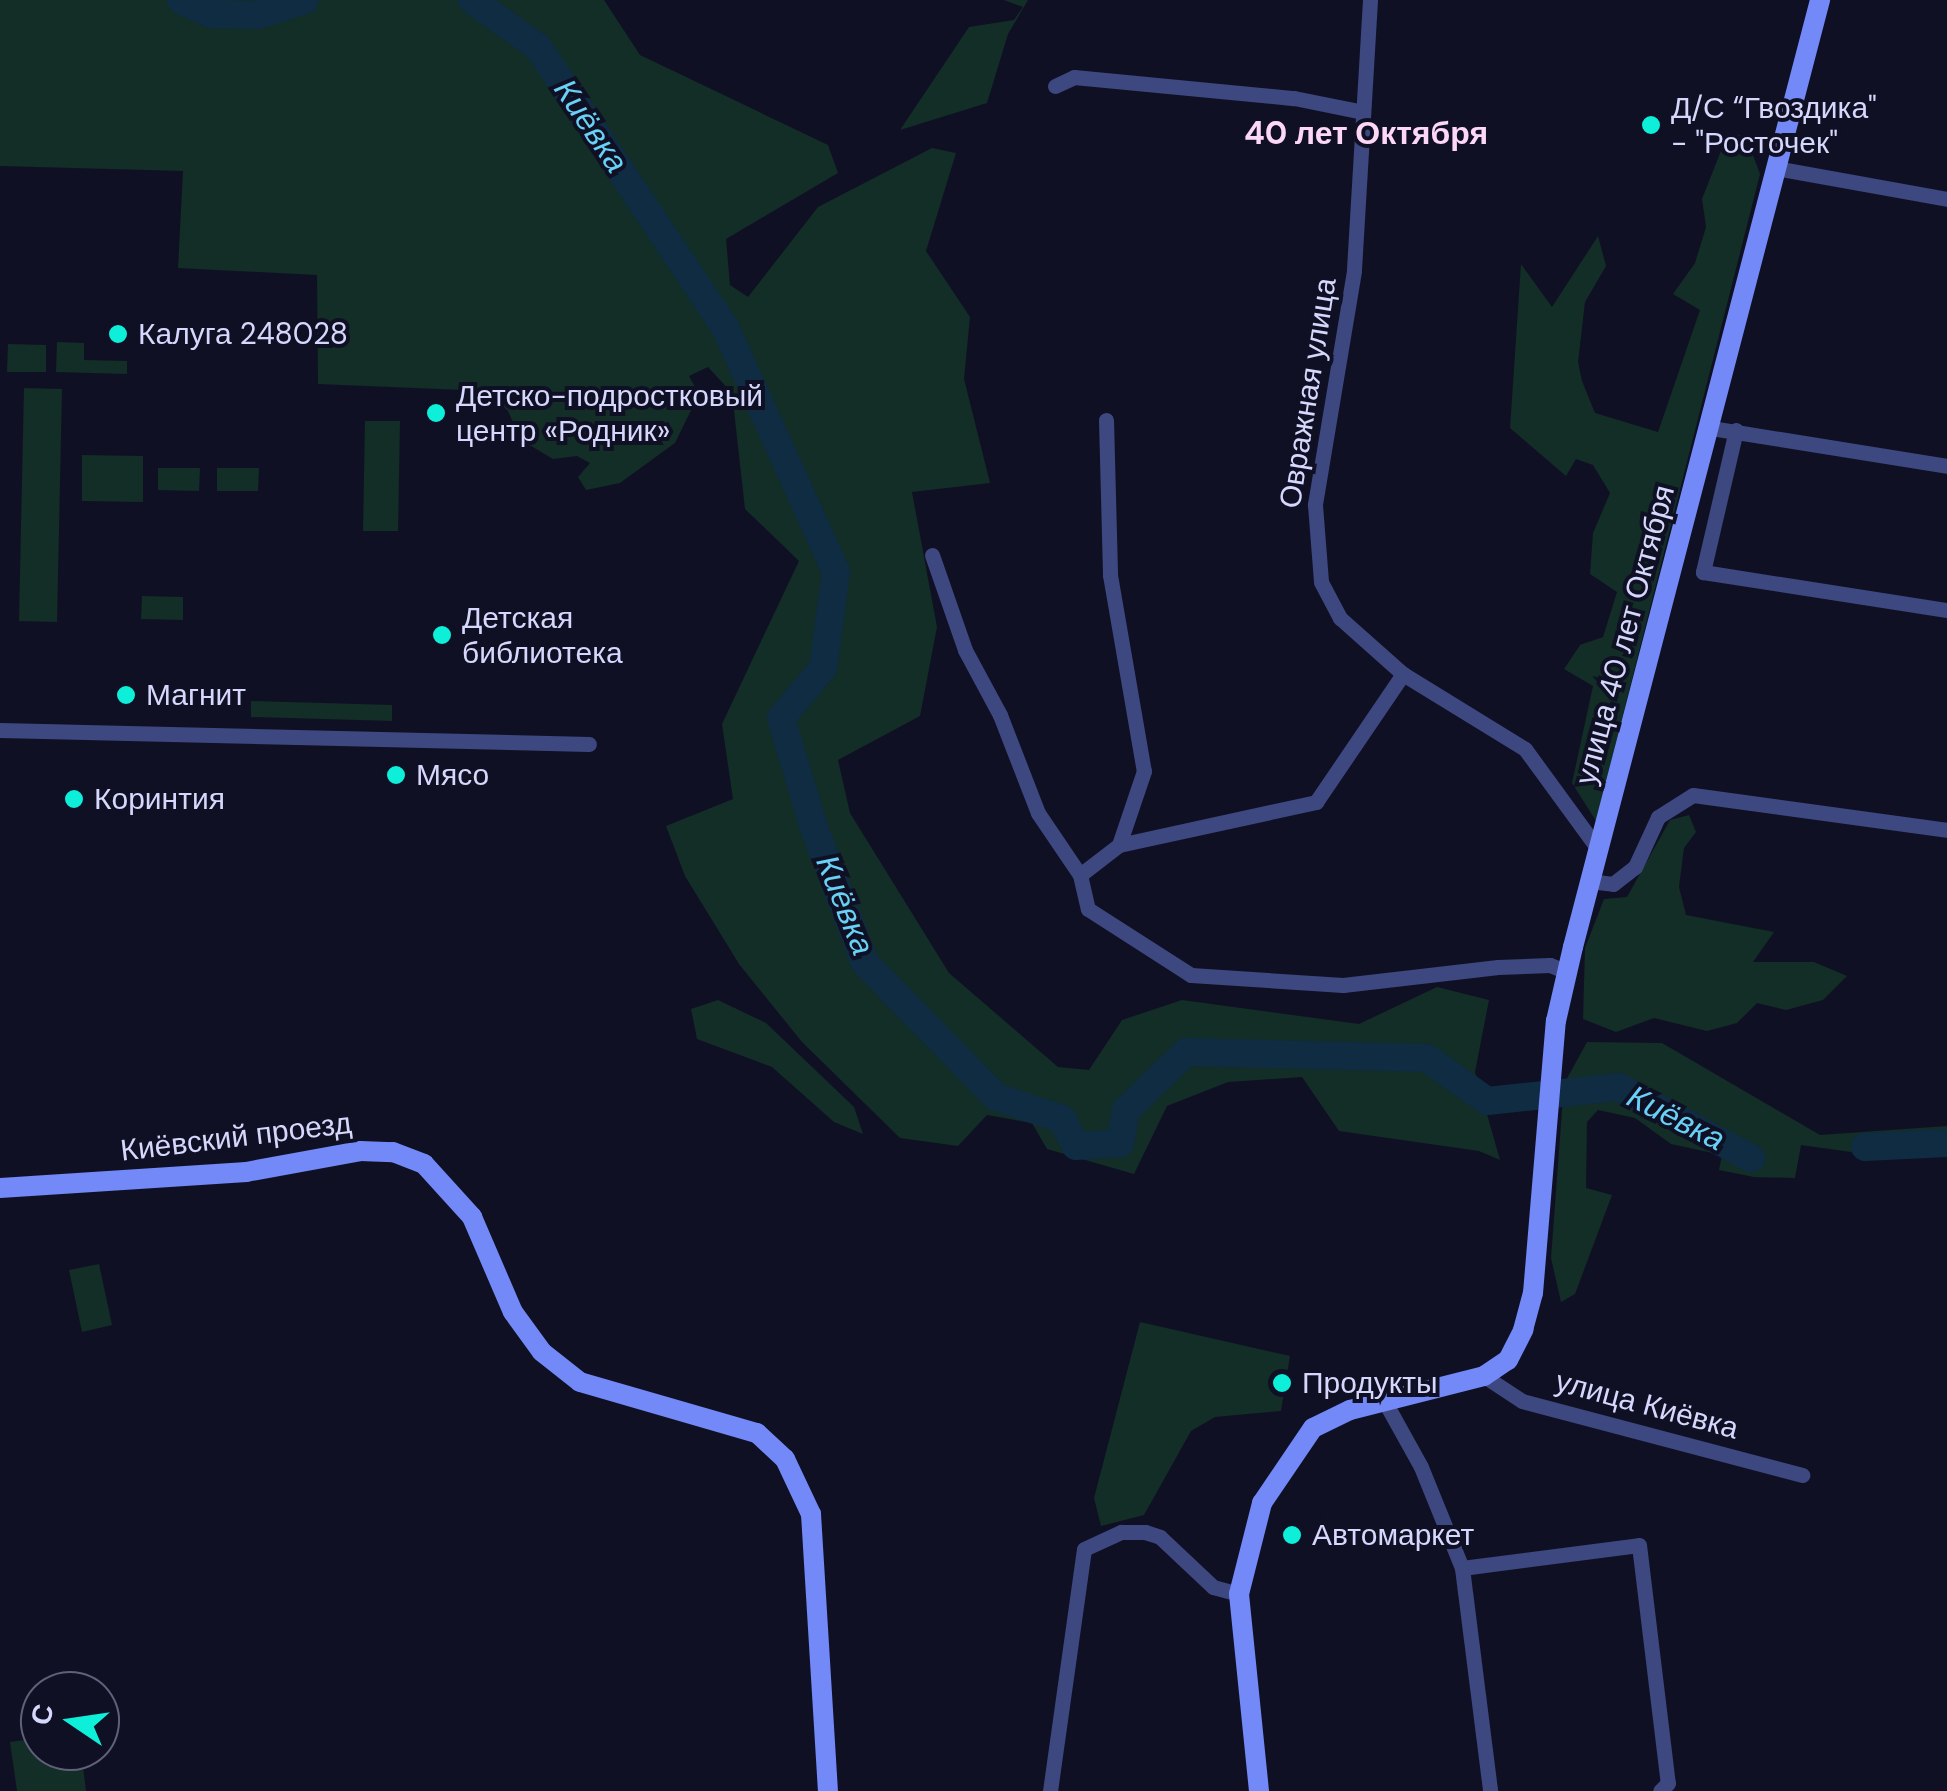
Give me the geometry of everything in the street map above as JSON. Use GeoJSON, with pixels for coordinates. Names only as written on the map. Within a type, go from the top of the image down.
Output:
{"type":"FeatureCollection","features":[{"type":"Feature","properties":{"kind":"main road","name":"улица 40 лет Октября"},"geometry":{"type":"LineString","coordinates":[[1484,1376],[1508,1360],[1533,1292],[1555,1039],[1568,972],[1820,0]]}},
{"type":"Feature","properties":{"kind":"main road","name":"Киёвский проезд"},"geometry":{"type":"LineString","coordinates":[[0,1188],[246,1172],[360,1150],[393,1152],[424,1164],[472,1217],[513,1312],[542,1352],[580,1382],[757,1433],[785,1460],[811,1514],[828,1791]]}},
{"type":"Feature","properties":{"kind":"main road"},"geometry":{"type":"LineString","coordinates":[[1260,1791],[1239,1594],[1262,1503],[1292,1450],[1313,1428],[1385,1402],[1484,1376]]}},
{"type":"Feature","properties":{"kind":"street","name":"Овражная улица"},"geometry":{"type":"LineString","coordinates":[[1370,0],[1354,271],[1315,505],[1322,582],[1340,618],[1403,674],[1525,749],[1598,849]]}},
{"type":"Feature","properties":{"kind":"street"},"geometry":{"type":"LineString","coordinates":[[1055,86],[1074,77],[1294,98],[1364,112]]}},
{"type":"Feature","properties":{"kind":"street"},"geometry":{"type":"LineString","coordinates":[[1775,168],[1947,199]]}},
{"type":"Feature","properties":{"kind":"street"},"geometry":{"type":"LineString","coordinates":[[1106,420],[1110,575],[1144,772],[1119,846]]}},
{"type":"Feature","properties":{"kind":"street"},"geometry":{"type":"LineString","coordinates":[[1710,428],[1947,466]]}},
{"type":"Feature","properties":{"kind":"street"},"geometry":{"type":"LineString","coordinates":[[1736,430],[1703,572],[1947,610]]}},
{"type":"Feature","properties":{"kind":"street"},"geometry":{"type":"LineString","coordinates":[[932,555],[965,650],[1000,715],[1038,812],[1080,874],[1088,909],[1191,975],[1343,984],[1550,964],[1568,972]]}},
{"type":"Feature","properties":{"kind":"street"},"geometry":{"type":"LineString","coordinates":[[1080,874],[1119,846],[1316,802],[1403,674]]}},
{"type":"Feature","properties":{"kind":"street"},"geometry":{"type":"LineString","coordinates":[[0,730],[588,744]]}},
{"type":"Feature","properties":{"kind":"street"},"geometry":{"type":"LineString","coordinates":[[1589,881],[1614,884],[1635,867],[1658,817],[1693,795],[1947,830]]}},
{"type":"Feature","properties":{"kind":"street","name":"улица Киёвка"},"geometry":{"type":"LineString","coordinates":[[1484,1376],[1522,1402],[1802,1475]]}},
{"type":"Feature","properties":{"kind":"street"},"geometry":{"type":"LineString","coordinates":[[1385,1402],[1421,1467],[1462,1568],[1490,1791]]}},
{"type":"Feature","properties":{"kind":"street"},"geometry":{"type":"LineString","coordinates":[[1050,1791],[1084,1550],[1121,1532],[1160,1536],[1213,1587],[1239,1594]]}},
{"type":"Feature","properties":{"kind":"street"},"geometry":{"type":"LineString","coordinates":[[1462,1568],[1639,1546],[1668,1783],[1660,1791]]}},
{"type":"Feature","properties":{"kind":"green space"},"geometry":{"type":"Polygon","coordinates":[[[0,0],[604,0],[640,55],[828,145],[838,173],[726,239],[730,285],[748,297],[818,207],[932,148],[956,153],[926,251],[970,317],[964,379],[990,483],[912,492],[937,627],[920,716],[838,760],[850,813],[949,973],[1058,1067],[1089,1070],[1122,1020],[1182,1000],[1359,1024],[1437,987],[1489,1000],[1475,1072],[1500,1160],[1479,1151],[1339,1131],[1302,1077],[1228,1082],[1167,1106],[1134,1174],[1047,1149],[1032,1123],[987,1115],[958,1146],[900,1138],[802,1042],[739,964],[685,876],[666,826],[733,799],[722,724],[799,561],[745,509],[732,393],[708,367],[689,376],[699,394],[675,443],[620,483],[586,490],[578,477],[590,463],[577,456],[553,459],[521,440],[508,411],[487,391],[318,384],[317,275],[178,268],[183,171],[0,166],[0,0]]]}},
{"type":"Feature","properties":{"kind":"green space"},"geometry":{"type":"Polygon","coordinates":[[[1004,0],[1028,0],[1008,34],[987,103],[900,130],[969,27],[1014,20],[1023,7],[1004,0]]]}},
{"type":"Feature","properties":{"kind":"green space"},"geometry":{"type":"Polygon","coordinates":[[[1728,133],[1746,136],[1760,174],[1596,821],[1572,783],[1593,686],[1564,669],[1580,645],[1603,637],[1617,592],[1590,574],[1593,533],[1610,493],[1593,465],[1576,459],[1566,476],[1510,428],[1521,264],[1552,307],[1598,236],[1606,266],[1585,302],[1578,362],[1582,381],[1595,413],[1658,432],[1700,310],[1673,294],[1695,263],[1706,227],[1702,199],[1728,133]]]}},
{"type":"Feature","properties":{"kind":"green space"},"geometry":{"type":"Polygon","coordinates":[[[57,342],[84,343],[84,360],[127,361],[127,374],[56,372],[57,342]]]}},
{"type":"Feature","properties":{"kind":"green space"},"geometry":{"type":"Polygon","coordinates":[[[8,344],[46,345],[46,372],[7,372],[8,344]]]}},
{"type":"Feature","properties":{"kind":"green space"},"geometry":{"type":"Polygon","coordinates":[[[24,388],[62,389],[57,622],[19,621],[24,388]]]}},
{"type":"Feature","properties":{"kind":"green space"},"geometry":{"type":"Polygon","coordinates":[[[365,421],[400,421],[398,531],[363,531],[365,421]]]}},
{"type":"Feature","properties":{"kind":"green space"},"geometry":{"type":"Polygon","coordinates":[[[82,455],[143,456],[143,502],[82,501],[82,455]]]}},
{"type":"Feature","properties":{"kind":"green space"},"geometry":{"type":"Polygon","coordinates":[[[158,468],[200,468],[199,491],[158,490],[158,468]]]}},
{"type":"Feature","properties":{"kind":"green space"},"geometry":{"type":"Polygon","coordinates":[[[217,468],[259,468],[258,491],[217,491],[217,468]]]}},
{"type":"Feature","properties":{"kind":"green space"},"geometry":{"type":"Polygon","coordinates":[[[142,596],[183,597],[183,620],[141,619],[142,596]]]}},
{"type":"Feature","properties":{"kind":"green space"},"geometry":{"type":"Polygon","coordinates":[[[251,701],[392,705],[392,721],[251,717],[251,701]]]}},
{"type":"Feature","properties":{"kind":"green space"},"geometry":{"type":"Polygon","coordinates":[[[1689,815],[1696,832],[1684,848],[1679,887],[1686,915],[1774,932],[1753,962],[1814,962],[1847,976],[1823,1000],[1786,1010],[1757,1003],[1737,1023],[1707,1031],[1654,1018],[1616,1032],[1583,1019],[1585,948],[1604,899],[1627,897],[1670,820],[1689,815]]]}},
{"type":"Feature","properties":{"kind":"green space"},"geometry":{"type":"Polygon","coordinates":[[[718,1000],[766,1023],[854,1107],[863,1134],[834,1122],[772,1067],[697,1039],[691,1009],[718,1000]]]}},
{"type":"Feature","properties":{"kind":"green space"},"geometry":{"type":"Polygon","coordinates":[[[1587,1042],[1662,1043],[1820,1135],[1947,1126],[1947,1154],[1880,1156],[1801,1145],[1795,1178],[1754,1177],[1719,1170],[1722,1155],[1671,1144],[1635,1118],[1598,1110],[1587,1122],[1586,1188],[1612,1195],[1575,1294],[1561,1302],[1551,1258],[1564,1084],[1587,1042]]]}},
{"type":"Feature","properties":{"kind":"green space"},"geometry":{"type":"Polygon","coordinates":[[[99,1264],[112,1325],[82,1332],[69,1270],[99,1264]]]}},
{"type":"Feature","properties":{"kind":"green space"},"geometry":{"type":"Polygon","coordinates":[[[1140,1322],[1290,1356],[1281,1411],[1215,1417],[1191,1431],[1144,1515],[1101,1526],[1094,1498],[1140,1322]]]}},
{"type":"Feature","properties":{"kind":"green space"},"geometry":{"type":"Polygon","coordinates":[[[20,1741],[20,1771],[84,1771],[86,1791],[17,1791],[10,1742],[20,1741]]]}},
{"type":"Feature","properties":{"kind":"waterway","name":"Киёвка"},"geometry":{"type":"LineString","coordinates":[[181,0],[211,14],[258,15],[305,0]]}},
{"type":"Feature","properties":{"kind":"waterway","name":"Киёвка"},"geometry":{"type":"LineString","coordinates":[[472,0],[538,47],[725,327],[836,572],[823,668],[781,718],[813,825],[865,963],[996,1097],[1062,1119],[1076,1146],[1120,1143],[1126,1110],[1186,1052],[1427,1058],[1487,1101],[1619,1087],[1751,1158]]}},
{"type":"Feature","properties":{"kind":"waterway","name":"Киёвка"},"geometry":{"type":"LineString","coordinates":[[1865,1147],[1947,1143]]}},
{"type":"Feature","properties":{"kind":"place","name":"Д/С “Гвоздика\" - \"Росточек\""},"geometry":{"type":"Point","coordinates":[1651,125]}},
{"type":"Feature","properties":{"kind":"place","name":"Калуга 248028"},"geometry":{"type":"Point","coordinates":[118,334]}},
{"type":"Feature","properties":{"kind":"place","name":"Детско-подростковый центр «Родник»"},"geometry":{"type":"Point","coordinates":[436,413]}},
{"type":"Feature","properties":{"kind":"place","name":"Детская библиотека"},"geometry":{"type":"Point","coordinates":[442,635]}},
{"type":"Feature","properties":{"kind":"place","name":"Магнит"},"geometry":{"type":"Point","coordinates":[126,695]}},
{"type":"Feature","properties":{"kind":"place","name":"Мясо"},"geometry":{"type":"Point","coordinates":[396,775]}},
{"type":"Feature","properties":{"kind":"place","name":"Коринтия"},"geometry":{"type":"Point","coordinates":[74,799]}},
{"type":"Feature","properties":{"kind":"place","name":"Продукты"},"geometry":{"type":"Point","coordinates":[1282,1383]}},
{"type":"Feature","properties":{"kind":"place","name":"Автомаркет"},"geometry":{"type":"Point","coordinates":[1292,1535]}},
{"type":"Feature","properties":{"kind":"district","name":"40 лет Октября"},"geometry":{"type":"Point","coordinates":[1366,133]}}]}
